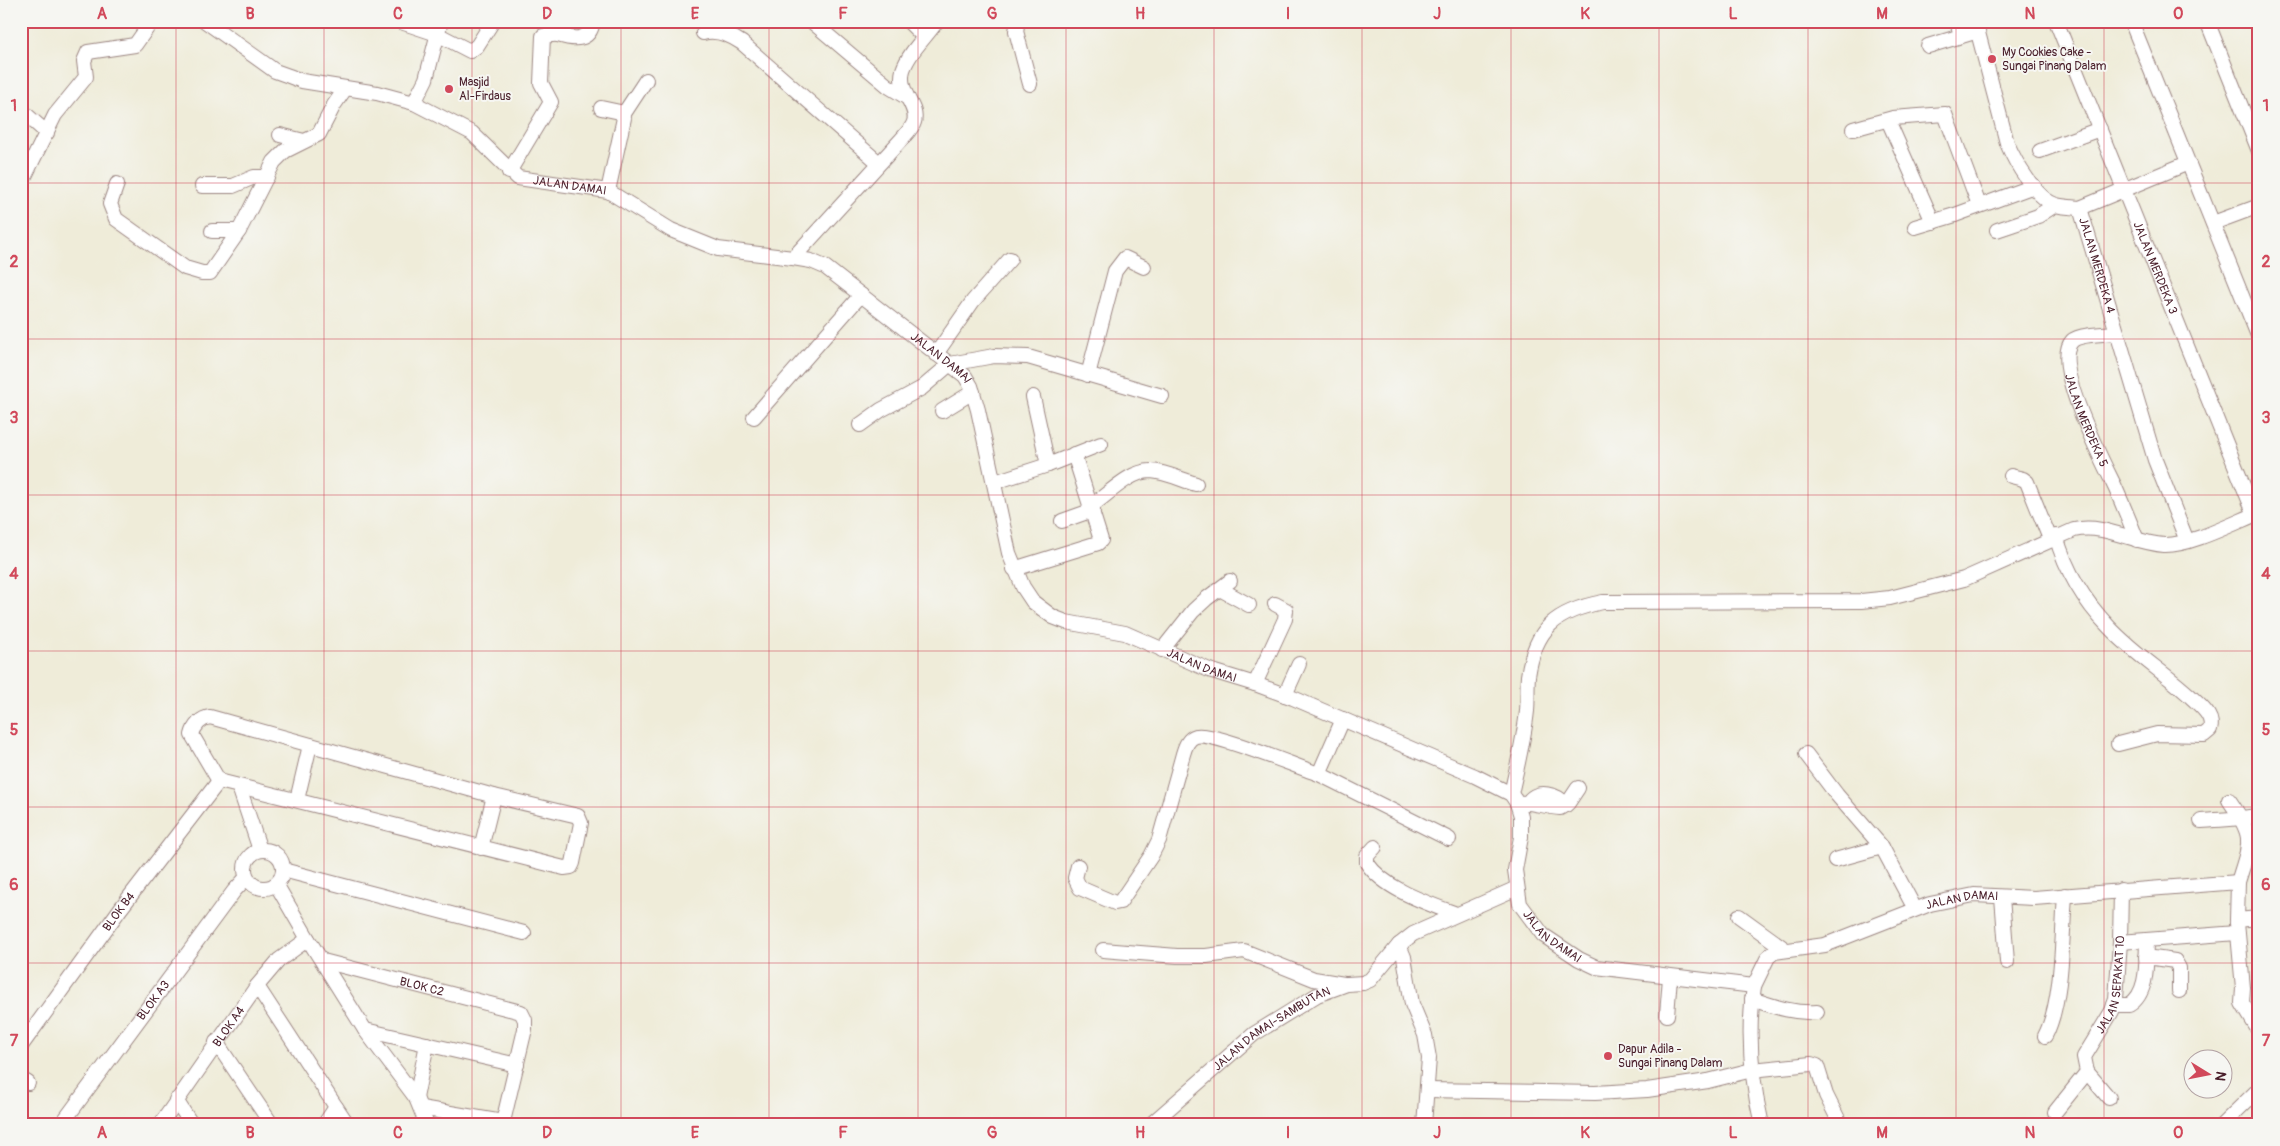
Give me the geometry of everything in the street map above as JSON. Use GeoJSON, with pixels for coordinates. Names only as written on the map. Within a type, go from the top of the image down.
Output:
{"type":"FeatureCollection","features":[{"type":"Feature","properties":{"kind":"street"},"geometry":{"type":"LineString","coordinates":[[21,184],[55,115],[86,77],[84,61],[88,52],[136,45],[152,21]]}},
{"type":"Feature","properties":{"kind":"street","name":"JALAN DAMAI"},"geometry":{"type":"LineString","coordinates":[[205,21],[275,71],[302,81],[377,93],[414,103],[472,133],[509,172],[525,180],[608,192],[671,230],[718,249],[811,261],[825,267],[966,376],[973,392],[995,482],[1005,539],[1014,569],[1033,602],[1053,617],[1083,626],[1125,633],[1209,670],[1285,695],[1475,776],[1519,800],[1521,837],[1515,870],[1520,904],[1543,935],[1580,959],[1596,966],[1753,992],[1771,954],[1825,945],[1915,908],[1974,895],[2034,898],[2238,882]]}},
{"type":"Feature","properties":{"kind":"street"},"geometry":{"type":"LineString","coordinates":[[398,21],[439,28],[470,51],[477,46],[493,21]]}},
{"type":"Feature","properties":{"kind":"street"},"geometry":{"type":"LineString","coordinates":[[558,35],[564,31],[568,21]]}},
{"type":"Feature","properties":{"kind":"street"},"geometry":{"type":"LineString","coordinates":[[509,172],[550,107],[549,97],[541,83],[542,40],[546,35],[583,39],[589,34],[593,21]]}},
{"type":"Feature","properties":{"kind":"street"},"geometry":{"type":"LineString","coordinates":[[811,21],[888,86],[906,96]]}},
{"type":"Feature","properties":{"kind":"street"},"geometry":{"type":"LineString","coordinates":[[908,21],[924,37]]}},
{"type":"Feature","properties":{"kind":"street"},"geometry":{"type":"LineString","coordinates":[[793,258],[900,141],[914,122],[915,113],[906,96],[902,80],[904,68],[937,21]]}},
{"type":"Feature","properties":{"kind":"street"},"geometry":{"type":"LineString","coordinates":[[1018,21],[1016,30],[1030,84]]}},
{"type":"Feature","properties":{"kind":"street"},"geometry":{"type":"LineString","coordinates":[[1958,21],[1961,36]]}},
{"type":"Feature","properties":{"kind":"street","name":"JALAN MERDEKA 3"},"geometry":{"type":"LineString","coordinates":[[2056,21],[2257,514]]}},
{"type":"Feature","properties":{"kind":"street"},"geometry":{"type":"LineString","coordinates":[[2131,21],[2259,338]]}},
{"type":"Feature","properties":{"kind":"street"},"geometry":{"type":"LineString","coordinates":[[2207,21],[2259,151]]}},
{"type":"Feature","properties":{"kind":"street"},"geometry":{"type":"LineString","coordinates":[[1928,46],[1961,36],[1976,26],[2007,143],[2022,172],[2054,204],[2038,216],[1997,230]]}},
{"type":"Feature","properties":{"kind":"street"},"geometry":{"type":"LineString","coordinates":[[414,103],[426,79],[439,28]]}},
{"type":"Feature","properties":{"kind":"street"},"geometry":{"type":"LineString","coordinates":[[702,33],[709,31],[720,32],[742,43],[879,163]]}},
{"type":"Feature","properties":{"kind":"street"},"geometry":{"type":"LineString","coordinates":[[608,192],[624,118],[623,115],[646,80]]}},
{"type":"Feature","properties":{"kind":"street"},"geometry":{"type":"LineString","coordinates":[[116,184],[110,204],[116,219],[185,268],[202,273],[213,272],[239,231],[274,162],[285,151],[319,134],[334,105],[346,89]]}},
{"type":"Feature","properties":{"kind":"street"},"geometry":{"type":"LineString","coordinates":[[600,108],[623,115]]}},
{"type":"Feature","properties":{"kind":"street"},"geometry":{"type":"LineString","coordinates":[[21,110],[47,133]]}},
{"type":"Feature","properties":{"kind":"street"},"geometry":{"type":"LineString","coordinates":[[1852,129],[1916,115],[1945,114],[1980,205]]}},
{"type":"Feature","properties":{"kind":"street"},"geometry":{"type":"LineString","coordinates":[[1888,120],[1933,222]]}},
{"type":"Feature","properties":{"kind":"street"},"geometry":{"type":"LineString","coordinates":[[2040,151],[2100,129]]}},
{"type":"Feature","properties":{"kind":"street"},"geometry":{"type":"LineString","coordinates":[[280,136],[304,142]]}},
{"type":"Feature","properties":{"kind":"street"},"geometry":{"type":"LineString","coordinates":[[2080,208],[2188,163]]}},
{"type":"Feature","properties":{"kind":"street"},"geometry":{"type":"LineString","coordinates":[[202,186],[233,186],[254,177],[267,177]]}},
{"type":"Feature","properties":{"kind":"street"},"geometry":{"type":"LineString","coordinates":[[1915,227],[2034,186]]}},
{"type":"Feature","properties":{"kind":"street","name":"JALAN MERDEKA 4"},"geometry":{"type":"LineString","coordinates":[[2054,204],[2080,208],[2154,460],[2187,541]]}},
{"type":"Feature","properties":{"kind":"street"},"geometry":{"type":"LineString","coordinates":[[2213,223],[2259,206]]}},
{"type":"Feature","properties":{"kind":"street"},"geometry":{"type":"LineString","coordinates":[[212,231],[239,231]]}},
{"type":"Feature","properties":{"kind":"street"},"geometry":{"type":"LineString","coordinates":[[1088,375],[1115,271],[1125,258],[1144,267]]}},
{"type":"Feature","properties":{"kind":"street"},"geometry":{"type":"LineString","coordinates":[[936,354],[962,316],[1010,259]]}},
{"type":"Feature","properties":{"kind":"street"},"geometry":{"type":"LineString","coordinates":[[754,417],[861,295]]}},
{"type":"Feature","properties":{"kind":"street","name":"JALAN MERDEKA 5"},"geometry":{"type":"LineString","coordinates":[[2117,333],[2078,337],[2072,341],[2069,347],[2067,362],[2081,413],[2137,540]]}},
{"type":"Feature","properties":{"kind":"street"},"geometry":{"type":"LineString","coordinates":[[860,425],[881,410],[927,384],[950,364],[994,356],[1028,357],[1162,396]]}},
{"type":"Feature","properties":{"kind":"street"},"geometry":{"type":"LineString","coordinates":[[942,410],[973,392]]}},
{"type":"Feature","properties":{"kind":"street"},"geometry":{"type":"LineString","coordinates":[[1033,397],[1048,465]]}},
{"type":"Feature","properties":{"kind":"street"},"geometry":{"type":"LineString","coordinates":[[995,482],[1048,465],[1102,444]]}},
{"type":"Feature","properties":{"kind":"street"},"geometry":{"type":"LineString","coordinates":[[1014,569],[1100,542],[1102,537],[1074,454]]}},
{"type":"Feature","properties":{"kind":"street"},"geometry":{"type":"LineString","coordinates":[[1062,521],[1092,508],[1130,477],[1144,472],[1159,472],[1196,484]]}},
{"type":"Feature","properties":{"kind":"street"},"geometry":{"type":"LineString","coordinates":[[2011,476],[2027,482],[2072,579],[2109,628],[2175,682],[2207,713],[2211,722],[2210,730],[2204,734],[2157,734],[2118,744]]}},
{"type":"Feature","properties":{"kind":"street"},"geometry":{"type":"LineString","coordinates":[[1578,788],[1566,805],[1560,808],[1545,807],[1519,800],[1528,676],[1537,640],[1555,619],[1578,607],[1611,602],[1861,601],[1890,598],[1964,579],[2074,530],[2089,528],[2165,545],[2187,541],[2257,514]]}},
{"type":"Feature","properties":{"kind":"street"},"geometry":{"type":"LineString","coordinates":[[1162,650],[1193,611],[1225,585],[1249,605]]}},
{"type":"Feature","properties":{"kind":"street"},"geometry":{"type":"LineString","coordinates":[[1256,684],[1285,619],[1286,610],[1275,604]]}},
{"type":"Feature","properties":{"kind":"street"},"geometry":{"type":"LineString","coordinates":[[1285,695],[1300,664]]}},
{"type":"Feature","properties":{"kind":"street"},"geometry":{"type":"LineString","coordinates":[[210,717],[494,796],[578,816],[581,823],[573,864],[567,869],[219,781],[192,735],[193,730],[205,718],[210,717]]}},
{"type":"Feature","properties":{"kind":"street"},"geometry":{"type":"LineString","coordinates":[[1319,774],[1343,719]]}},
{"type":"Feature","properties":{"kind":"street"},"geometry":{"type":"LineString","coordinates":[[1078,866],[1075,878],[1080,888],[1115,903],[1120,902],[1155,848],[1182,754],[1188,741],[1196,735],[1239,745],[1319,774],[1449,840]]}},
{"type":"Feature","properties":{"kind":"street"},"geometry":{"type":"LineString","coordinates":[[297,800],[310,745]]}},
{"type":"Feature","properties":{"kind":"street"},"geometry":{"type":"LineString","coordinates":[[1806,754],[1837,795],[1882,846],[1915,908]]}},
{"type":"Feature","properties":{"kind":"street","name":"BLOK B4"},"geometry":{"type":"LineString","coordinates":[[21,1046],[121,908],[219,781]]}},
{"type":"Feature","properties":{"kind":"street"},"geometry":{"type":"LineString","coordinates":[[239,787],[260,850]]}},
{"type":"Feature","properties":{"kind":"street"},"geometry":{"type":"LineString","coordinates":[[481,848],[494,796]]}},
{"type":"Feature","properties":{"kind":"street"},"geometry":{"type":"LineString","coordinates":[[2229,800],[2242,819],[2249,834],[2252,859],[2238,882],[2237,926],[2243,981],[2242,1003],[2259,1031]]}},
{"type":"Feature","properties":{"kind":"street"},"geometry":{"type":"LineString","coordinates":[[2201,821],[2229,818],[2242,819],[2259,815]]}},
{"type":"Feature","properties":{"kind":"street"},"geometry":{"type":"LineString","coordinates":[[1375,846],[1367,856],[1367,863],[1372,871],[1409,895],[1456,914]]}},
{"type":"Feature","properties":{"kind":"street"},"geometry":{"type":"LineString","coordinates":[[1835,860],[1882,846]]}},
{"type":"Feature","properties":{"kind":"street"},"geometry":{"type":"LineString","coordinates":[[260,850],[271,851],[280,858],[284,870],[276,884],[266,888],[254,886],[247,877],[245,866],[250,856],[260,850]]}},
{"type":"Feature","properties":{"kind":"street"},"geometry":{"type":"LineString","coordinates":[[284,870],[524,933]]}},
{"type":"Feature","properties":{"kind":"street","name":"BLOK A3"},"geometry":{"type":"LineString","coordinates":[[61,1125],[234,891],[247,877]]}},
{"type":"Feature","properties":{"kind":"street"},"geometry":{"type":"LineString","coordinates":[[276,884],[365,1030],[419,1103],[427,1125]]}},
{"type":"Feature","properties":{"kind":"street","name":"JALAN DAMAI-SAMBUTAN"},"geometry":{"type":"LineString","coordinates":[[1150,1125],[1254,1034],[1318,995],[1347,984],[1363,983],[1370,980],[1399,945],[1413,934],[1517,888]]}},
{"type":"Feature","properties":{"kind":"street","name":"JALAN SEPAKAT 10"},"geometry":{"type":"LineString","coordinates":[[2087,1072],[2084,1057],[2114,1005],[2120,942],[2120,890]]}},
{"type":"Feature","properties":{"kind":"street"},"geometry":{"type":"LineString","coordinates":[[2045,1036],[2053,1021],[2065,895]]}},
{"type":"Feature","properties":{"kind":"street"},"geometry":{"type":"LineString","coordinates":[[2002,897],[2007,962]]}},
{"type":"Feature","properties":{"kind":"street"},"geometry":{"type":"LineString","coordinates":[[1739,916],[1786,950]]}},
{"type":"Feature","properties":{"kind":"street"},"geometry":{"type":"LineString","coordinates":[[2120,942],[2147,940],[2237,926],[2259,918]]}},
{"type":"Feature","properties":{"kind":"street","name":"BLOK A4"},"geometry":{"type":"LineString","coordinates":[[160,1125],[216,1042],[257,986],[279,960],[308,939]]}},
{"type":"Feature","properties":{"kind":"street"},"geometry":{"type":"LineString","coordinates":[[2114,1005],[2129,1005],[2140,993],[2145,971],[2147,940]]}},
{"type":"Feature","properties":{"kind":"street"},"geometry":{"type":"LineString","coordinates":[[1399,945],[1404,957],[1412,1004],[1426,1035],[1429,1058],[1424,1125]]}},
{"type":"Feature","properties":{"kind":"street"},"geometry":{"type":"LineString","coordinates":[[1102,950],[1177,956],[1206,956],[1244,951],[1314,979],[1347,984]]}},
{"type":"Feature","properties":{"kind":"street"},"geometry":{"type":"LineString","coordinates":[[2146,957],[2174,961],[2178,968],[2179,991]]}},
{"type":"Feature","properties":{"kind":"street","name":"BLOK C2"},"geometry":{"type":"LineString","coordinates":[[323,961],[521,1012],[525,1020],[525,1029],[517,1065]]}},
{"type":"Feature","properties":{"kind":"street"},"geometry":{"type":"LineString","coordinates":[[1667,1015],[1670,977]]}},
{"type":"Feature","properties":{"kind":"street"},"geometry":{"type":"LineString","coordinates":[[257,986],[348,1125]]}},
{"type":"Feature","properties":{"kind":"street"},"geometry":{"type":"LineString","coordinates":[[1762,1125],[1752,1070],[1750,1018],[1753,992],[1789,1010],[1806,1013],[1816,1012]]}},
{"type":"Feature","properties":{"kind":"street"},"geometry":{"type":"LineString","coordinates":[[365,1030],[517,1065],[502,1123],[419,1103]]}},
{"type":"Feature","properties":{"kind":"street"},"geometry":{"type":"LineString","coordinates":[[216,1042],[272,1125]]}},
{"type":"Feature","properties":{"kind":"street"},"geometry":{"type":"LineString","coordinates":[[419,1103],[427,1044]]}},
{"type":"Feature","properties":{"kind":"street"},"geometry":{"type":"LineString","coordinates":[[1427,1090],[1595,1093],[1647,1090],[1708,1081],[1752,1070],[1811,1064],[1817,1066],[1826,1095],[1840,1125]]}},
{"type":"Feature","properties":{"kind":"street"},"geometry":{"type":"LineString","coordinates":[[2055,1112],[2087,1072],[2109,1098]]}},
{"type":"Feature","properties":{"kind":"street"},"geometry":{"type":"LineString","coordinates":[[2222,1125],[2259,1089]]}},
{"type":"Feature","properties":{"kind":"street"},"geometry":{"type":"LineString","coordinates":[[176,1100],[192,1125]]}},
{"type":"Feature","properties":{"kind":"street"},"geometry":{"type":"LineString","coordinates":[[324,1125],[336,1107]]}},
{"type":"Feature","properties":{"kind":"place","name":"My Cookies Cake - Sungai Pinang Dalam"},"geometry":{"type":"Point","coordinates":[1992,59]}},
{"type":"Feature","properties":{"kind":"place","name":"Masjid Al-Firdaus"},"geometry":{"type":"Point","coordinates":[449,89]}},
{"type":"Feature","properties":{"kind":"place","name":"Dapur Adila - Sungai Pinang Dalam"},"geometry":{"type":"Point","coordinates":[1608,1056]}}]}
